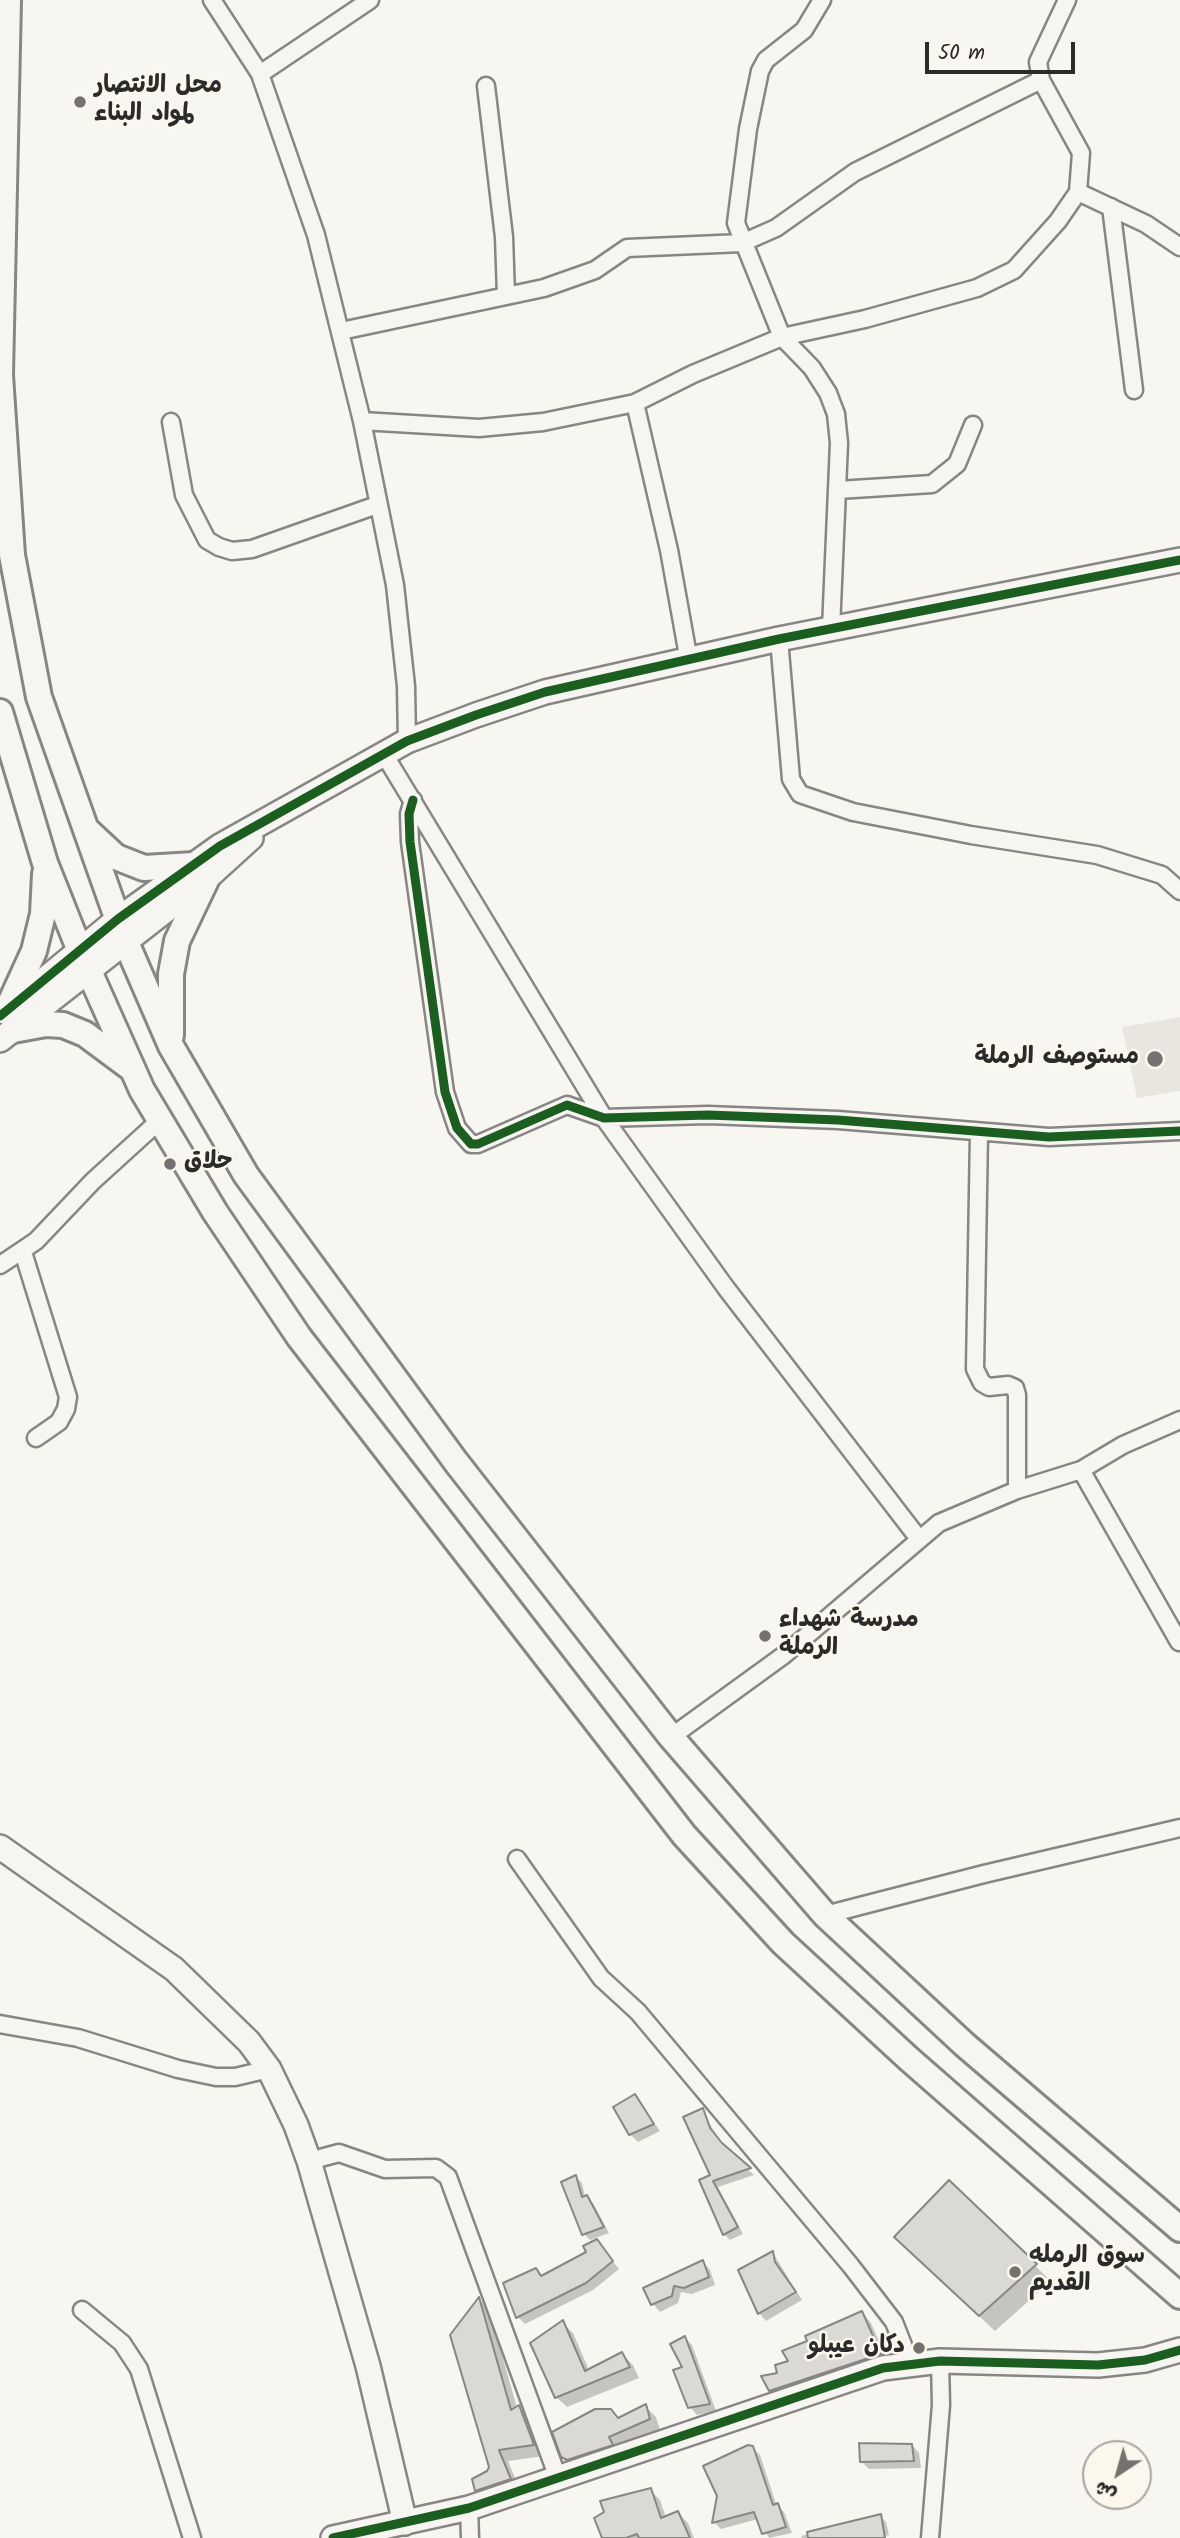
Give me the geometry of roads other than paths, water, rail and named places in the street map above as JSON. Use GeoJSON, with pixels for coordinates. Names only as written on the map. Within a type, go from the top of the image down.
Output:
{"type":"FeatureCollection","features":[{"type":"Feature","properties":{"kind":"main road"},"geometry":{"type":"LineString","coordinates":[[8,0],[0,375],[12,555],[39,697],[83,827],[122,930],[171,1046],[246,1175],[456,1462],[671,1737],[825,1915],[965,2045],[1179,2225]]}},
{"type":"Feature","properties":{"kind":"main road"},"geometry":{"type":"LineString","coordinates":[[0,712],[45,863],[133,1070],[159,1121],[215,1212],[299,1337],[684,1835],[783,1943],[909,2059],[1180,2296]]}},
{"type":"Feature","properties":{"kind":"main road"},"geometry":{"type":"LineString","coordinates":[[83,827],[101,845],[132,864],[200,872],[177,941],[171,974],[171,1046]]}},
{"type":"Feature","properties":{"kind":"main road"},"geometry":{"type":"LineString","coordinates":[[45,863],[43,914],[34,951],[5,1024],[63,1025],[85,1034],[133,1070]]}},
{"type":"Feature","properties":{"kind":"street"},"geometry":{"type":"LineString","coordinates":[[212,0],[260,74],[316,235],[362,421],[394,585],[403,652],[407,741]]}},
{"type":"Feature","properties":{"kind":"street"},"geometry":{"type":"LineString","coordinates":[[260,74],[370,0]]}},
{"type":"Feature","properties":{"kind":"street"},"geometry":{"type":"LineString","coordinates":[[822,0],[804,30],[766,60],[760,71],[737,208],[742,243],[782,337],[812,368],[828,393],[836,414],[838,490],[831,629]]}},
{"type":"Feature","properties":{"kind":"street"},"geometry":{"type":"LineString","coordinates":[[362,421],[479,428],[543,422],[635,403],[693,374],[782,337],[865,319],[999,280],[1030,254],[1078,192],[1082,164],[1079,144],[1041,80],[1038,62],[1068,0]]}},
{"type":"Feature","properties":{"kind":"street"},"geometry":{"type":"LineString","coordinates":[[341,331],[484,303],[506,295],[544,288],[595,270],[627,248],[742,243],[776,228],[855,172],[1041,80]]}},
{"type":"Feature","properties":{"kind":"street"},"geometry":{"type":"LineString","coordinates":[[486,86],[496,161],[506,295]]}},
{"type":"Feature","properties":{"kind":"street"},"geometry":{"type":"LineString","coordinates":[[1078,192],[1146,224],[1180,247]]}},
{"type":"Feature","properties":{"kind":"street"},"geometry":{"type":"LineString","coordinates":[[1111,207],[1134,390]]}},
{"type":"Feature","properties":{"kind":"street"},"geometry":{"type":"LineString","coordinates":[[635,403],[669,550],[689,662]]}},
{"type":"Feature","properties":{"kind":"street"},"geometry":{"type":"LineString","coordinates":[[171,422],[178,474],[184,495],[207,540],[219,547],[232,551],[252,549],[377,505]]}},
{"type":"Feature","properties":{"kind":"street"},"geometry":{"type":"LineString","coordinates":[[838,490],[932,484],[957,464],[973,425]]}},
{"type":"Feature","properties":{"kind":"street"},"geometry":{"type":"LineString","coordinates":[[5,1024],[122,930],[200,872],[220,846],[407,741],[545,692],[689,662],[779,639],[1180,560]]}},
{"type":"Feature","properties":{"kind":"street"},"geometry":{"type":"LineString","coordinates":[[779,639],[791,779],[800,794],[810,800],[866,814],[971,835],[1097,855],[1149,870],[1178,883]]}},
{"type":"Feature","properties":{"kind":"street"},"geometry":{"type":"LineString","coordinates":[[384,754],[604,1118],[726,1288],[919,1539]]}},
{"type":"Feature","properties":{"kind":"street"},"geometry":{"type":"LineString","coordinates":[[413,800],[409,814],[411,842],[445,1092],[457,1128],[466,1141],[476,1145],[562,1106],[573,1106],[604,1118],[708,1115],[812,1119],[1049,1137],[1180,1131]]}},
{"type":"Feature","properties":{"kind":"street"},"geometry":{"type":"LineString","coordinates":[[0,1265],[23,1252],[109,1166],[159,1121]]}},
{"type":"Feature","properties":{"kind":"street"},"geometry":{"type":"LineString","coordinates":[[979,1133],[975,1368],[982,1383],[989,1387],[1008,1385],[1014,1388],[1017,1395],[1017,1490]]}},
{"type":"Feature","properties":{"kind":"street"},"geometry":{"type":"LineString","coordinates":[[23,1252],[45,1314],[68,1397],[66,1409],[58,1422],[36,1438]]}},
{"type":"Feature","properties":{"kind":"street"},"geometry":{"type":"LineString","coordinates":[[671,1737],[784,1655],[940,1523],[1017,1490],[1081,1470],[1123,1445],[1180,1420]]}},
{"type":"Feature","properties":{"kind":"street"},"geometry":{"type":"LineString","coordinates":[[1081,1470],[1179,1642]]}},
{"type":"Feature","properties":{"kind":"street"},"geometry":{"type":"LineString","coordinates":[[825,1915],[984,1874],[1180,1829]]}},
{"type":"Feature","properties":{"kind":"street"},"geometry":{"type":"LineString","coordinates":[[0,1847],[174,1969],[249,2042],[269,2069],[296,2125],[309,2161],[368,2366],[405,2523]]}},
{"type":"Feature","properties":{"kind":"street"},"geometry":{"type":"LineString","coordinates":[[517,1859],[601,1978],[664,2043],[851,2266],[894,2322],[910,2363]]}},
{"type":"Feature","properties":{"kind":"street"},"geometry":{"type":"LineString","coordinates":[[0,2024],[78,2038],[178,2069],[216,2077],[234,2077],[269,2069]]}},
{"type":"Feature","properties":{"kind":"street"},"geometry":{"type":"LineString","coordinates":[[309,2161],[339,2153],[385,2169],[436,2168],[449,2177],[558,2478]]}},
{"type":"Feature","properties":{"kind":"street"},"geometry":{"type":"LineString","coordinates":[[82,2310],[122,2343],[139,2369],[192,2538]]}},
{"type":"Feature","properties":{"kind":"street"},"geometry":{"type":"LineString","coordinates":[[333,2538],[469,2508],[883,2368],[940,2361],[1098,2365],[1145,2360],[1180,2350]]}},
{"type":"Feature","properties":{"kind":"street"},"geometry":{"type":"LineString","coordinates":[[930,2538],[941,2404],[940,2361]]}},
{"type":"Feature","properties":{"kind":"street"},"geometry":{"type":"LineString","coordinates":[[469,2508],[470,2538]]}},
{"type":"Feature","properties":{"kind":"place","name":"محل الانتصار لمواد البناء"},"geometry":{"type":"Point","coordinates":[80,102]}},
{"type":"Feature","properties":{"kind":"place","name":"مستوصف الرملة"},"geometry":{"type":"Point","coordinates":[1155,1059]}},
{"type":"Feature","properties":{"kind":"place","name":"حلاق"},"geometry":{"type":"Point","coordinates":[170,1164]}},
{"type":"Feature","properties":{"kind":"place","name":"مدرسة شهداء الرملة"},"geometry":{"type":"Point","coordinates":[765,1636]}},
{"type":"Feature","properties":{"kind":"place","name":"سوق الرمله القديم"},"geometry":{"type":"Point","coordinates":[1015,2272]}},
{"type":"Feature","properties":{"kind":"place","name":"دكان عيبلو"},"geometry":{"type":"Point","coordinates":[919,2348]}}]}
